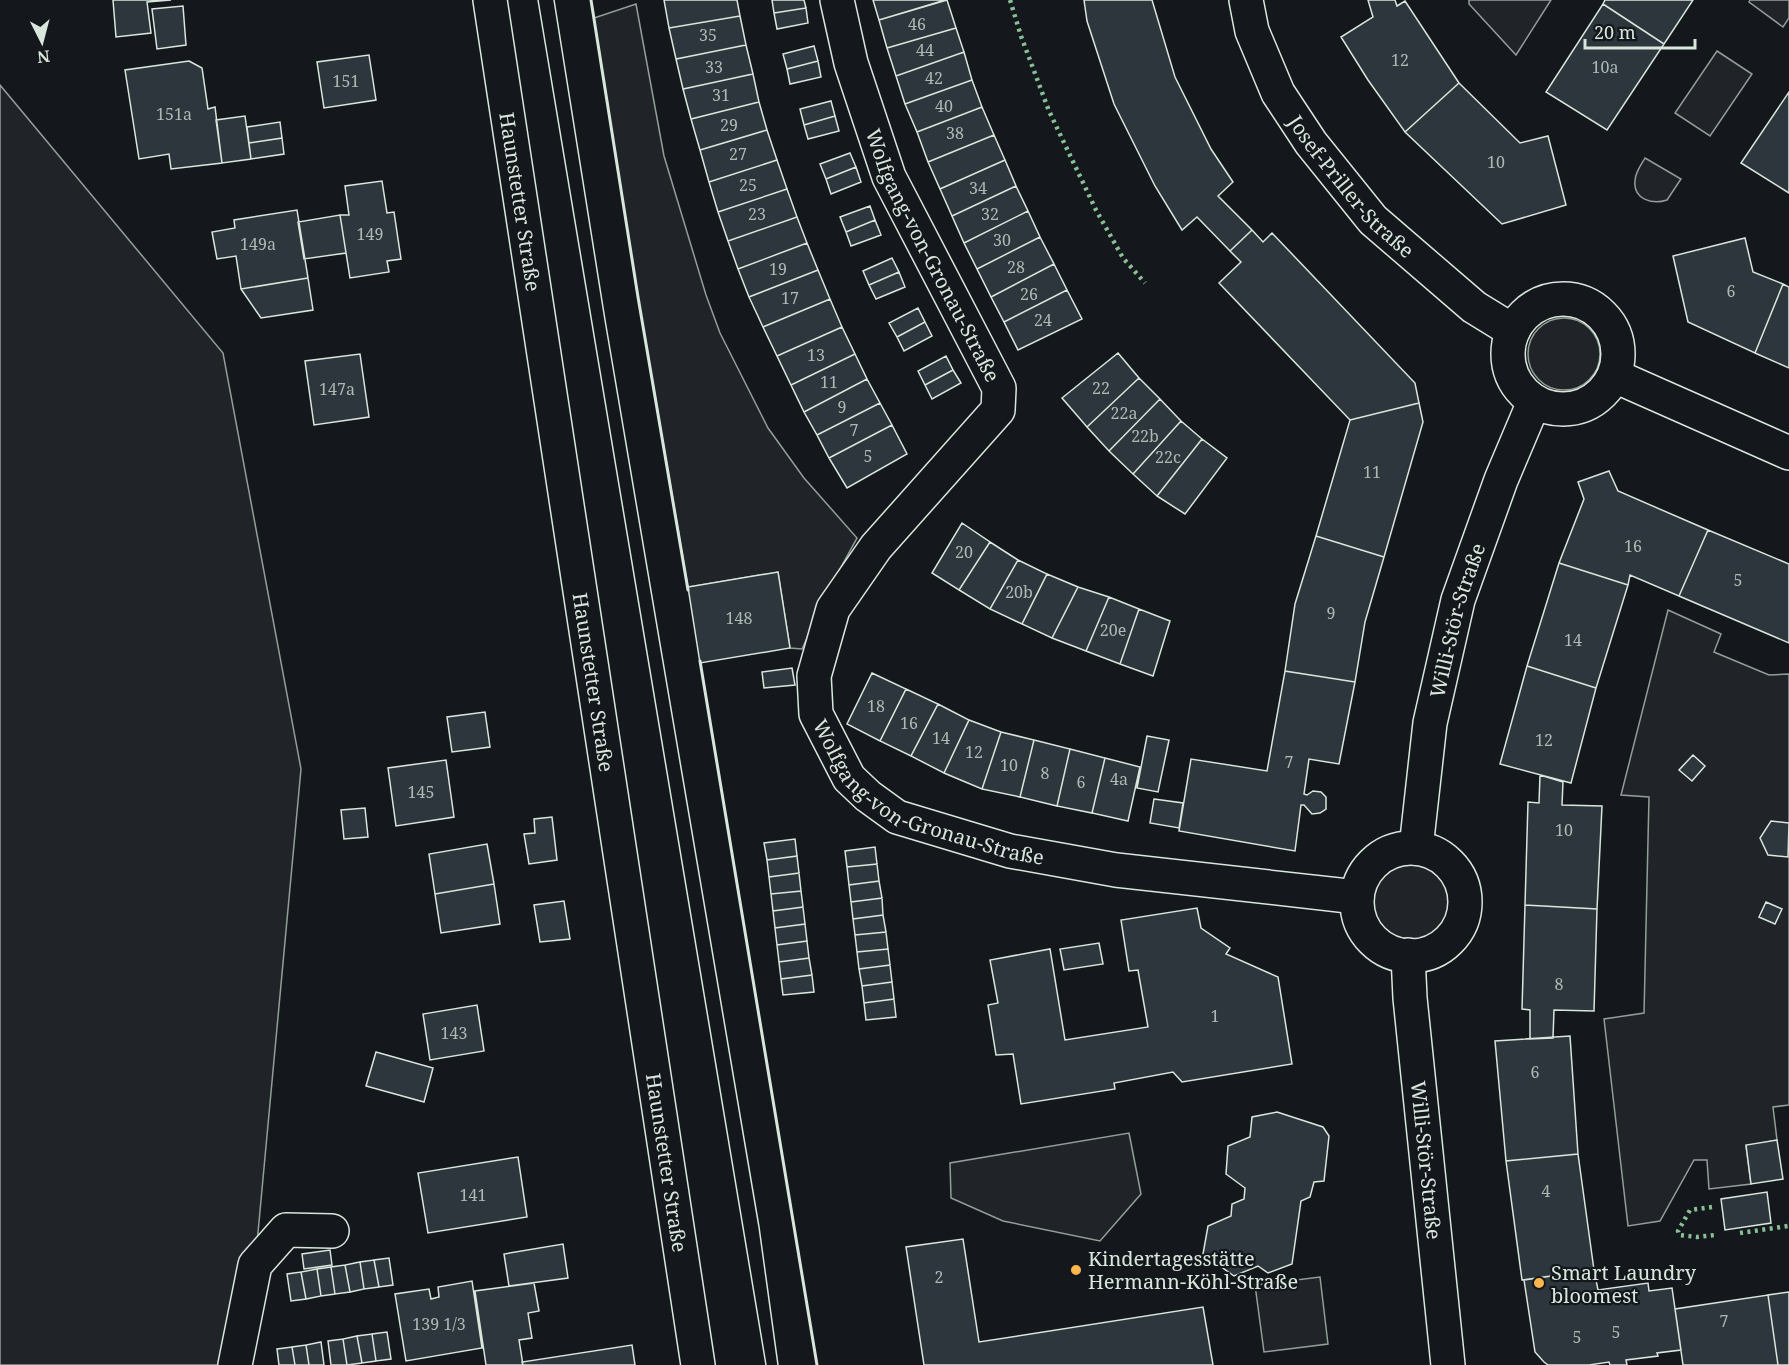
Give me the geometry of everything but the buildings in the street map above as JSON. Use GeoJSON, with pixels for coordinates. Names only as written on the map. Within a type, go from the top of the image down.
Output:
{"type":"FeatureCollection","features":[{"type":"Feature","properties":{"kind":"street","name":"Haunstetter Straße"},"geometry":{"type":"LineString","coordinates":[[490,0],[698,1365]]}},
{"type":"Feature","properties":{"kind":"street","name":"Wolfgang-von-Gronau-Straße"},"geometry":{"type":"LineString","coordinates":[[837,0],[851,63],[889,177],[999,388],[998,410],[876,548],[833,609],[814,676],[816,714],[849,778],[868,796],[897,817],[1010,852],[1116,870],[1357,897]]}},
{"type":"Feature","properties":{"kind":"street","name":"Josef-Priller-Straße"},"geometry":{"type":"LineString","coordinates":[[1246,0],[1252,31],[1278,93],[1311,143],[1373,220],[1474,307],[1513,331]]}},
{"type":"Feature","properties":{"kind":"street"},"geometry":{"type":"LineString","coordinates":[[1554,299],[1570,299],[1586,303],[1600,313],[1611,326],[1618,342],[1619,359],[1615,376],[1604,392],[1589,404],[1571,410],[1552,409],[1534,402],[1520,391],[1511,376],[1507,359],[1508,342],[1525,314],[1539,304],[1554,299]]}},
{"type":"Feature","properties":{"kind":"street"},"geometry":{"type":"LineString","coordinates":[[1615,376],[1789,453]]}},
{"type":"Feature","properties":{"kind":"street","name":"Willi-Stör-Straße"},"geometry":{"type":"LineString","coordinates":[[1416,848],[1430,723],[1458,600],[1501,480],[1534,402]]}},
{"type":"Feature","properties":{"kind":"street"},"geometry":{"type":"LineString","coordinates":[[1416,848],[1434,853],[1449,863],[1460,879],[1465,896],[1463,915],[1456,932],[1443,945],[1427,953],[1408,955],[1391,952],[1377,944],[1365,931],[1358,914],[1357,897],[1365,873],[1383,855],[1399,849],[1416,848]]}},
{"type":"Feature","properties":{"kind":"street","name":"Willi-Stör-Straße"},"geometry":{"type":"LineString","coordinates":[[1408,955],[1410,998],[1448,1365]]}},
{"type":"Feature","properties":{"kind":"street"},"geometry":{"type":"LineString","coordinates":[[235,1365],[255,1265],[286,1230],[332,1231]]}},
{"type":"Feature","properties":{"kind":"shaded area"},"geometry":{"type":"Polygon","coordinates":[[[1469,0],[1551,0],[1516,55],[1469,4],[1469,0]]]}},
{"type":"Feature","properties":{"kind":"shaded area"},"geometry":{"type":"Polygon","coordinates":[[[1750,0],[1789,0],[1789,18],[1783,27],[1749,2],[1750,0]]]}},
{"type":"Feature","properties":{"kind":"shaded area"},"geometry":{"type":"Polygon","coordinates":[[[636,4],[664,156],[706,295],[720,333],[768,428],[804,478],[857,538],[830,587],[802,649],[790,648],[778,572],[688,587],[638,297],[594,18],[636,4]]]}},
{"type":"Feature","properties":{"kind":"shaded area"},"geometry":{"type":"Polygon","coordinates":[[[1717,51],[1752,74],[1710,136],[1675,113],[1717,51]]]}},
{"type":"Feature","properties":{"kind":"shaded area"},"geometry":{"type":"Polygon","coordinates":[[[0,85],[223,353],[301,769],[255,1265],[235,1365],[0,1365],[0,85]]]}},
{"type":"Feature","properties":{"kind":"shaded area"},"geometry":{"type":"Polygon","coordinates":[[[1645,158],[1681,179],[1667,200],[1650,201],[1637,192],[1635,178],[1645,158]]]}},
{"type":"Feature","properties":{"kind":"shaded area"},"geometry":{"type":"Polygon","coordinates":[[[1564,318],[1584,324],[1594,334],[1600,354],[1594,374],[1584,384],[1564,390],[1544,384],[1534,374],[1528,354],[1534,334],[1544,324],[1564,318]]]}},
{"type":"Feature","properties":{"kind":"shaded area"},"geometry":{"type":"Polygon","coordinates":[[[1668,610],[1721,634],[1714,652],[1769,675],[1789,674],[1789,1105],[1773,1107],[1777,1140],[1746,1146],[1751,1184],[1709,1189],[1707,1160],[1694,1160],[1660,1221],[1628,1226],[1604,1019],[1644,1013],[1649,797],[1621,795],[1668,610]]]}},
{"type":"Feature","properties":{"kind":"shaded area"},"geometry":{"type":"Polygon","coordinates":[[[1411,864],[1426,867],[1438,875],[1446,887],[1449,902],[1446,917],[1438,929],[1426,937],[1411,940],[1396,937],[1384,929],[1376,917],[1373,902],[1376,887],[1384,875],[1396,867],[1411,864]]]}},
{"type":"Feature","properties":{"kind":"shaded area"},"geometry":{"type":"Polygon","coordinates":[[[1129,1133],[1141,1194],[1100,1241],[1003,1221],[951,1198],[950,1163],[1129,1133]]]}},
{"type":"Feature","properties":{"kind":"shaded area"},"geometry":{"type":"Polygon","coordinates":[[[1320,1277],[1328,1344],[1264,1352],[1255,1285],[1320,1277]]]}},
{"type":"Feature","properties":{"kind":"tram line"},"geometry":{"type":"LineString","coordinates":[[538,0],[766,1365]]}},
{"type":"Feature","properties":{"kind":"tram line"},"geometry":{"type":"LineString","coordinates":[[554,0],[605,320],[759,1227],[778,1365]]}},
{"type":"Feature","properties":{"kind":"hedge"},"geometry":{"type":"LineString","coordinates":[[1010,0],[1049,111],[1096,210],[1123,258],[1145,283]]}},
{"type":"Feature","properties":{"kind":"hedge"},"geometry":{"type":"LineString","coordinates":[[1712,1207],[1690,1210],[1678,1231],[1679,1235],[1697,1237],[1715,1235]]}},
{"type":"Feature","properties":{"kind":"hedge"},"geometry":{"type":"LineString","coordinates":[[1740,1233],[1788,1226]]}},
{"type":"Feature","properties":{"kind":"wall"},"geometry":{"type":"LineString","coordinates":[[591,0],[638,297],[688,590]]}},
{"type":"Feature","properties":{"kind":"wall"},"geometry":{"type":"LineString","coordinates":[[700,661],[817,1365]]}},
{"type":"Feature","properties":{"kind":"place","name":"Kindertagesstätte Hermann-Köhl-Straße"},"geometry":{"type":"Point","coordinates":[1076,1270]}},
{"type":"Feature","properties":{"kind":"place","name":"Smart Laundry bloomest"},"geometry":{"type":"Point","coordinates":[1539,1283]}}]}
